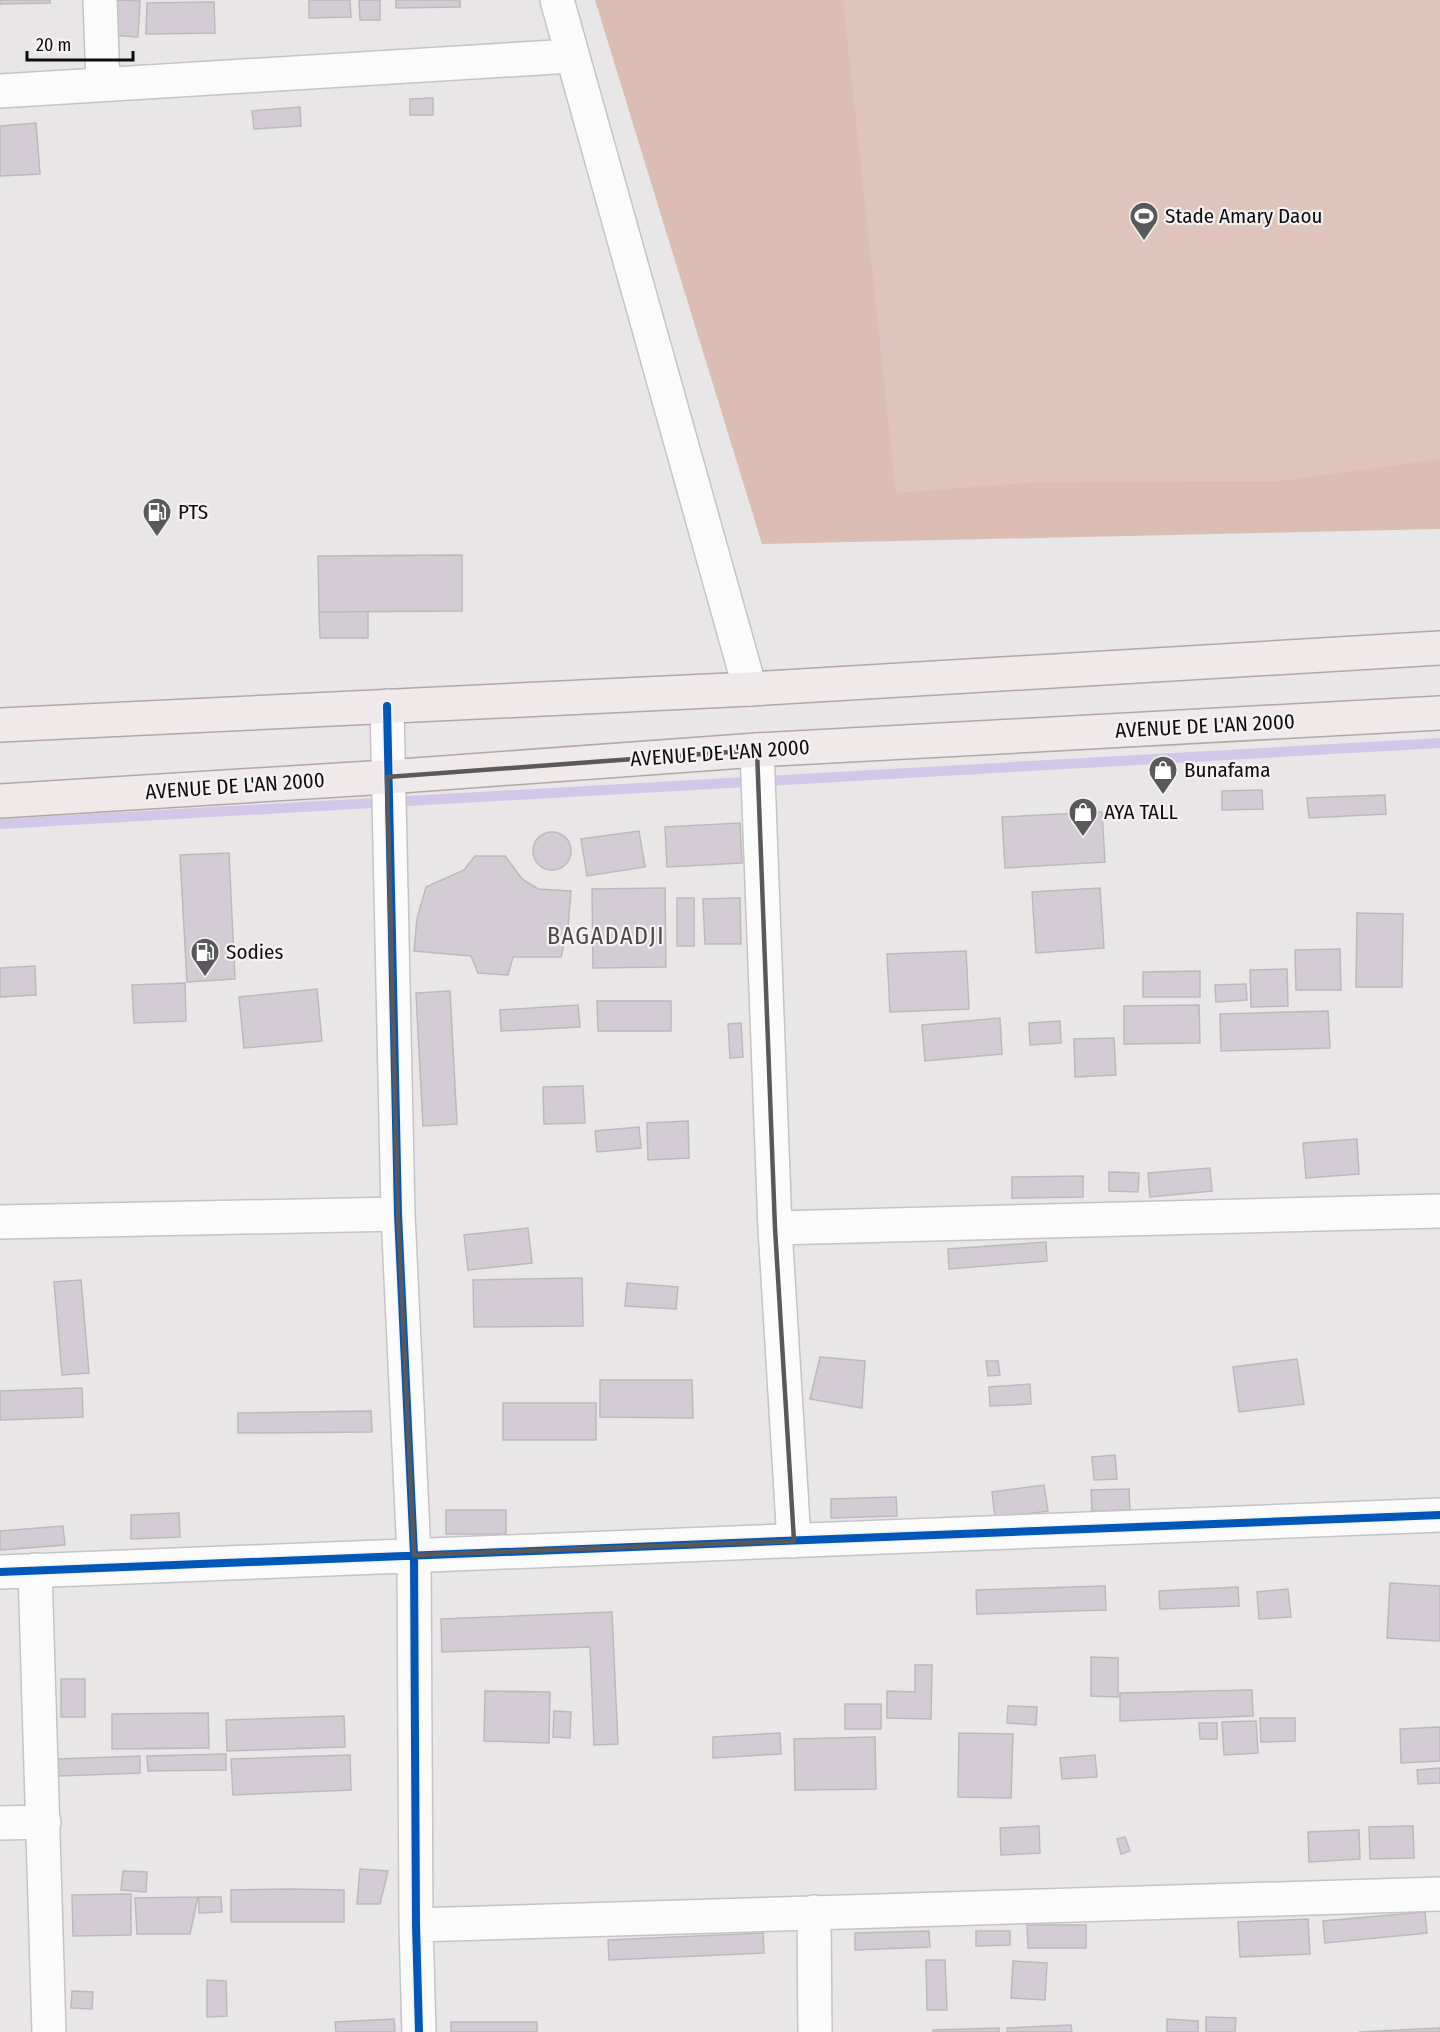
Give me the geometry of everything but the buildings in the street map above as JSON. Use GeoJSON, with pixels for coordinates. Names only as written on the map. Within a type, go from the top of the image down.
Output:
{"type":"FeatureCollection","features":[{"type":"Feature","properties":{"kind":"main road"},"geometry":{"type":"LineString","coordinates":[[0,725],[750,689],[1440,648]]}},
{"type":"Feature","properties":{"kind":"main road","name":"AVENUE DE L'AN 2000"},"geometry":{"type":"LineString","coordinates":[[0,801],[387,777],[757,750],[1440,713]]}},
{"type":"Feature","properties":{"kind":"street"},"geometry":{"type":"LineString","coordinates":[[100,0],[103,84]]}},
{"type":"Feature","properties":{"kind":"street"},"geometry":{"type":"LineString","coordinates":[[557,0],[750,689]]}},
{"type":"Feature","properties":{"kind":"street"},"geometry":{"type":"LineString","coordinates":[[0,91],[572,56]]}},
{"type":"Feature","properties":{"kind":"street"},"geometry":{"type":"LineString","coordinates":[[387,706],[398,1214],[414,1555],[416,1925],[419,2032]]}},
{"type":"Feature","properties":{"kind":"street"},"geometry":{"type":"LineString","coordinates":[[757,750],[775,1228],[794,1541]]}},
{"type":"Feature","properties":{"kind":"street"},"geometry":{"type":"LineString","coordinates":[[775,1228],[1440,1211]]}},
{"type":"Feature","properties":{"kind":"street"},"geometry":{"type":"LineString","coordinates":[[0,1222],[398,1214]]}},
{"type":"Feature","properties":{"kind":"street"},"geometry":{"type":"LineString","coordinates":[[0,1572],[1440,1515]]}},
{"type":"Feature","properties":{"kind":"street"},"geometry":{"type":"LineString","coordinates":[[35,1570],[50,2032]]}},
{"type":"Feature","properties":{"kind":"street"},"geometry":{"type":"LineString","coordinates":[[0,1823],[44,1822]]}},
{"type":"Feature","properties":{"kind":"street"},"geometry":{"type":"LineString","coordinates":[[416,1925],[1440,1894]]}},
{"type":"Feature","properties":{"kind":"street"},"geometry":{"type":"LineString","coordinates":[[814,1912],[815,2032]]}},
{"type":"Feature","properties":{"kind":"highlighted area"},"geometry":{"type":"Polygon","coordinates":[[[757,750],[775,1228],[794,1541],[414,1555],[398,1214],[387,777],[757,750]]]}},
{"type":"Feature","properties":{"kind":"shaded area"},"geometry":{"type":"Polygon","coordinates":[[[595,0],[843,0],[896,493],[1039,482],[1280,481],[1440,459],[1440,529],[762,544],[595,0]]]}},
{"type":"Feature","properties":{"kind":"shaded area","name":"Stade Amary Daou"},"geometry":{"type":"Polygon","coordinates":[[[833,0],[1440,0],[1440,483],[867,519],[833,0]]]}},
{"type":"Feature","properties":{"kind":"waterway"},"geometry":{"type":"LineString","coordinates":[[0,824],[1440,743]]}},
{"type":"Feature","properties":{"kind":"cycle path"},"geometry":{"type":"LineString","coordinates":[[387,706],[398,1214],[414,1555],[416,1925],[419,2032]]}},
{"type":"Feature","properties":{"kind":"cycle path"},"geometry":{"type":"LineString","coordinates":[[0,1572],[1440,1515]]}},
{"type":"Feature","properties":{"kind":"place","name":"Stade Amary Daou"},"geometry":{"type":"Point","coordinates":[1144,242]}},
{"type":"Feature","properties":{"kind":"place","name":"PTS"},"geometry":{"type":"Point","coordinates":[157,538]}},
{"type":"Feature","properties":{"kind":"place","name":"Bunafama"},"geometry":{"type":"Point","coordinates":[1163,796]}},
{"type":"Feature","properties":{"kind":"place","name":"AYA TALL"},"geometry":{"type":"Point","coordinates":[1083,838]}},
{"type":"Feature","properties":{"kind":"place","name":"Sodies"},"geometry":{"type":"Point","coordinates":[205,978]}},
{"type":"Feature","properties":{"kind":"district","name":"BAGADADJI"},"geometry":{"type":"Point","coordinates":[606,936]}}]}
